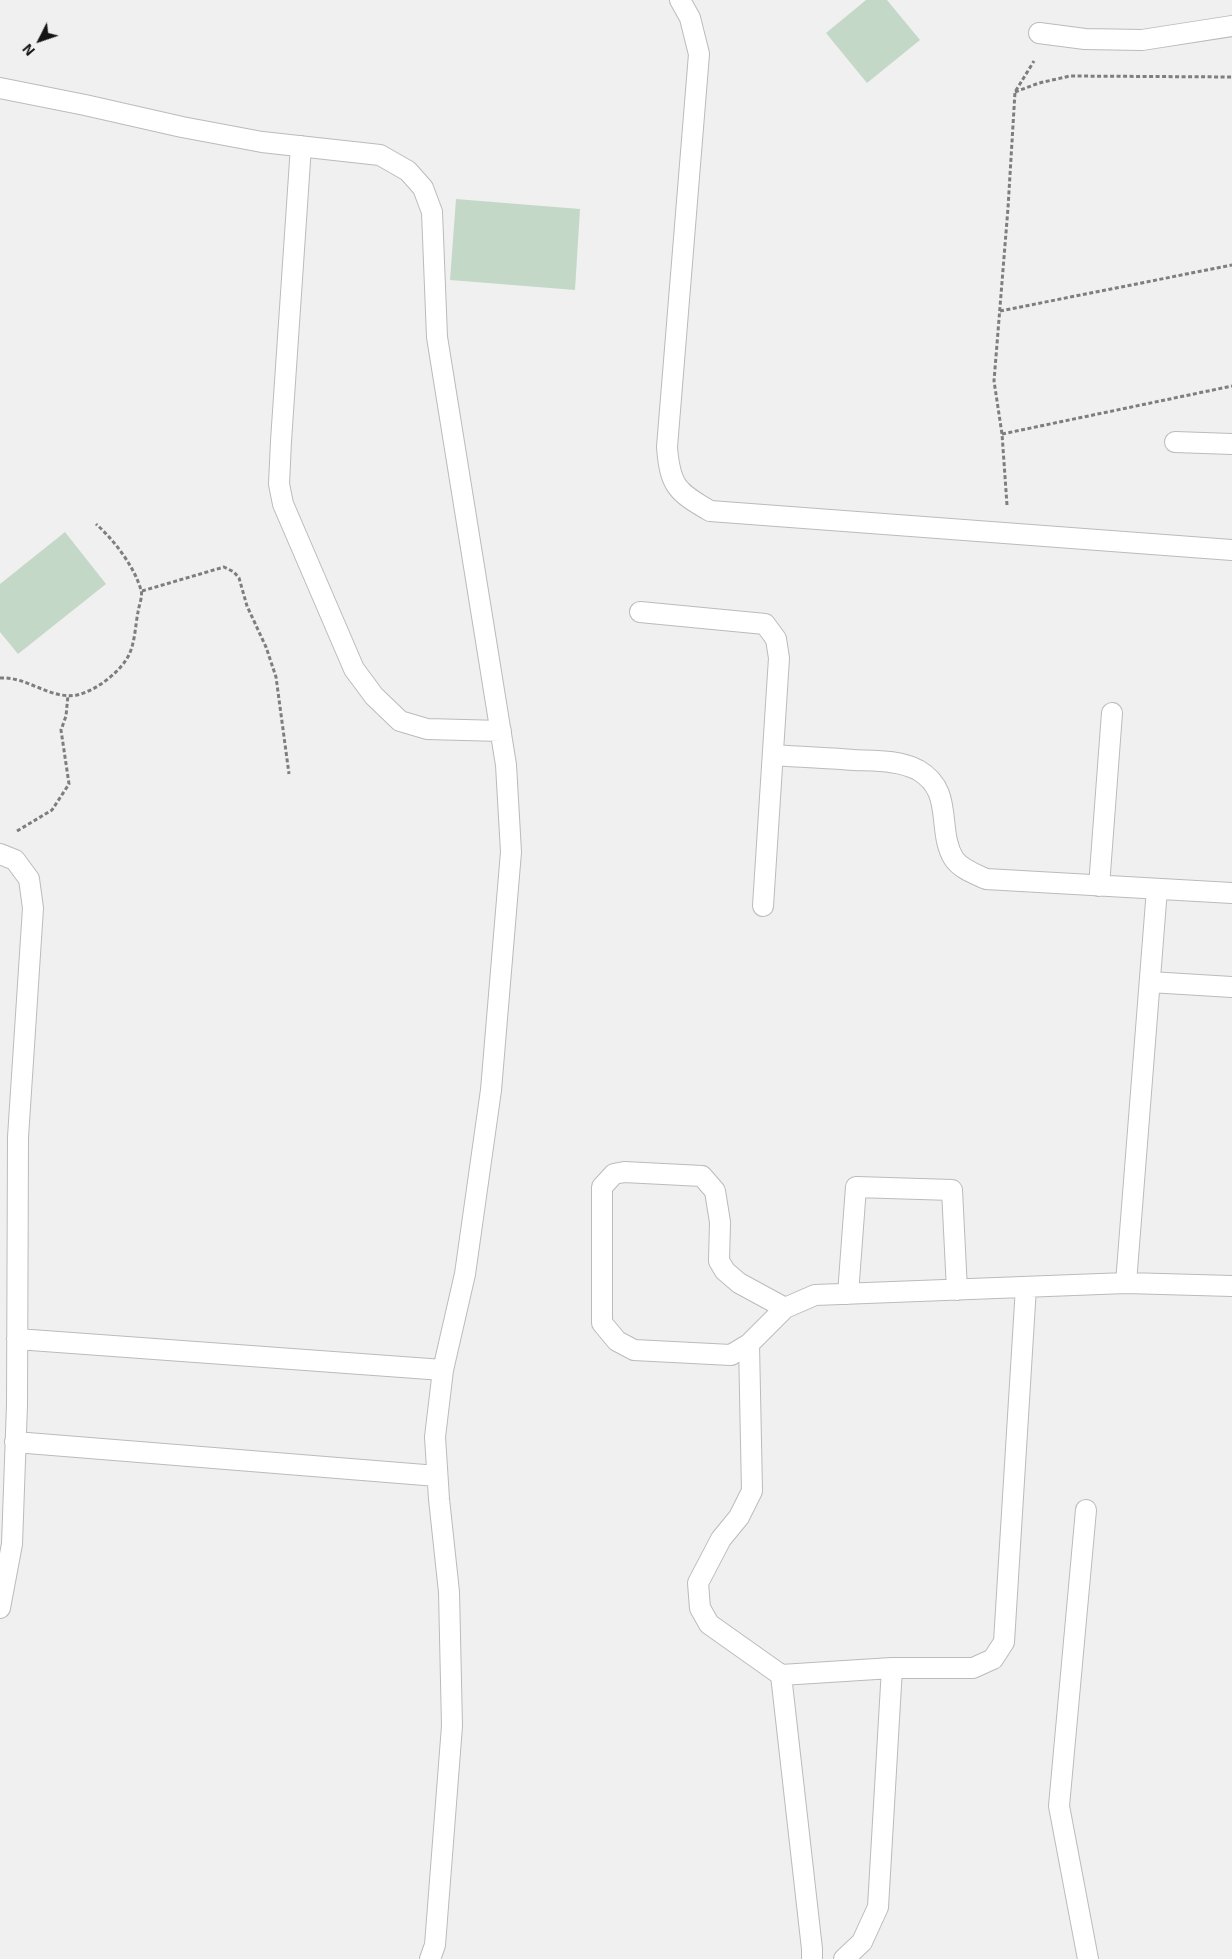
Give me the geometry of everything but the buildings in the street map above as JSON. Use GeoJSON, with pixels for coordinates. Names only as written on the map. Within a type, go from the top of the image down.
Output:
{"type":"FeatureCollection","features":[{"type":"Feature","properties":{"kind":"lane"},"geometry":{"type":"LineString","coordinates":[[680,0],[690,18],[699,54],[668,447],[669,470],[678,489],[691,500],[710,511],[1232,550]]}},
{"type":"Feature","properties":{"kind":"lane"},"geometry":{"type":"LineString","coordinates":[[1045,34],[1085,39],[1142,40],[1232,26]]}},
{"type":"Feature","properties":{"kind":"lane"},"geometry":{"type":"LineString","coordinates":[[0,88],[85,104],[182,128],[262,142],[380,155],[408,171],[423,188],[432,212],[437,337],[506,765],[511,852],[492,1080],[464,1274],[443,1370],[435,1437],[448,1592],[452,1726],[435,1945],[430,1959]]}},
{"type":"Feature","properties":{"kind":"lane"},"geometry":{"type":"LineString","coordinates":[[301,146],[281,441],[280,484],[283,504],[354,669],[374,696],[400,721],[427,729],[501,731]]}},
{"type":"Feature","properties":{"kind":"lane"},"geometry":{"type":"LineString","coordinates":[[1175,442],[1232,444]]}},
{"type":"Feature","properties":{"kind":"lane"},"geometry":{"type":"LineString","coordinates":[[640,612],[765,624],[776,639],[779,658],[763,906]]}},
{"type":"Feature","properties":{"kind":"lane"},"geometry":{"type":"LineString","coordinates":[[1100,886],[1112,713]]}},
{"type":"Feature","properties":{"kind":"lane"},"geometry":{"type":"LineString","coordinates":[[774,755],[898,763],[918,770],[934,782],[942,801],[947,838],[954,859],[969,872],[986,879],[1232,893]]}},
{"type":"Feature","properties":{"kind":"lane"},"geometry":{"type":"LineString","coordinates":[[0,854],[15,860],[30,879],[33,908],[18,1137],[18,1339],[12,1544],[0,1608]]}},
{"type":"Feature","properties":{"kind":"lane"},"geometry":{"type":"LineString","coordinates":[[1126,1283],[1156,889]]}},
{"type":"Feature","properties":{"kind":"lane"},"geometry":{"type":"LineString","coordinates":[[1150,982],[1232,987]]}},
{"type":"Feature","properties":{"kind":"lane"},"geometry":{"type":"LineString","coordinates":[[785,1308],[739,1283],[725,1271],[719,1260],[720,1222],[715,1191],[702,1176],[624,1172],[614,1174],[602,1187],[602,1323],[617,1340],[634,1350],[731,1355],[749,1344],[785,1308],[815,1295],[1126,1283],[1232,1286]]}},
{"type":"Feature","properties":{"kind":"lane"},"geometry":{"type":"LineString","coordinates":[[848,1294],[856,1187],[952,1190],[957,1290]]}},
{"type":"Feature","properties":{"kind":"lane"},"geometry":{"type":"LineString","coordinates":[[749,1344],[752,1491],[739,1518],[721,1539],[698,1583],[700,1608],[709,1624],[781,1675],[892,1668],[973,1668],[993,1659],[1004,1642],[1026,1287]]}},
{"type":"Feature","properties":{"kind":"lane"},"geometry":{"type":"LineString","coordinates":[[18,1339],[443,1370]]}},
{"type":"Feature","properties":{"kind":"lane"},"geometry":{"type":"LineString","coordinates":[[15,1442],[438,1476]]}},
{"type":"Feature","properties":{"kind":"lane"},"geometry":{"type":"LineString","coordinates":[[1086,1510],[1059,1806],[1088,1959]]}},
{"type":"Feature","properties":{"kind":"lane"},"geometry":{"type":"LineString","coordinates":[[844,1959],[862,1942],[878,1907],[892,1668]]}},
{"type":"Feature","properties":{"kind":"lane"},"geometry":{"type":"LineString","coordinates":[[781,1675],[812,1959]]}},
{"type":"Feature","properties":{"kind":"path"},"geometry":{"type":"LineString","coordinates":[[1009,533],[1002,434],[994,381],[1015,92],[1045,34]]}},
{"type":"Feature","properties":{"kind":"path"},"geometry":{"type":"LineString","coordinates":[[1015,92],[1039,82],[1070,76],[1232,78]]}},
{"type":"Feature","properties":{"kind":"path"},"geometry":{"type":"LineString","coordinates":[[1000,311],[1232,265]]}},
{"type":"Feature","properties":{"kind":"path"},"geometry":{"type":"LineString","coordinates":[[1002,434],[1232,386]]}},
{"type":"Feature","properties":{"kind":"path"},"geometry":{"type":"LineString","coordinates":[[0,678],[10,677],[60,695],[68,695],[89,691],[110,677],[127,659],[134,637],[142,591],[112,538],[96,524]]}},
{"type":"Feature","properties":{"kind":"path"},"geometry":{"type":"LineString","coordinates":[[142,591],[224,567],[234,572],[239,578],[247,606],[266,648],[276,677],[289,774]]}},
{"type":"Feature","properties":{"kind":"path"},"geometry":{"type":"LineString","coordinates":[[15,832],[52,810],[69,784],[61,730],[66,716],[68,695]]}},
{"type":"Feature","properties":{"kind":"green space"},"geometry":{"type":"Polygon","coordinates":[[[866,0],[887,0],[920,40],[867,83],[826,33],[866,0]]]}},
{"type":"Feature","properties":{"kind":"green space"},"geometry":{"type":"Polygon","coordinates":[[[456,199],[580,209],[575,290],[450,280],[456,199]]]}},
{"type":"Feature","properties":{"kind":"green space"},"geometry":{"type":"Polygon","coordinates":[[[65,532],[106,584],[18,654],[0,632],[0,584],[65,532]]]}}]}
